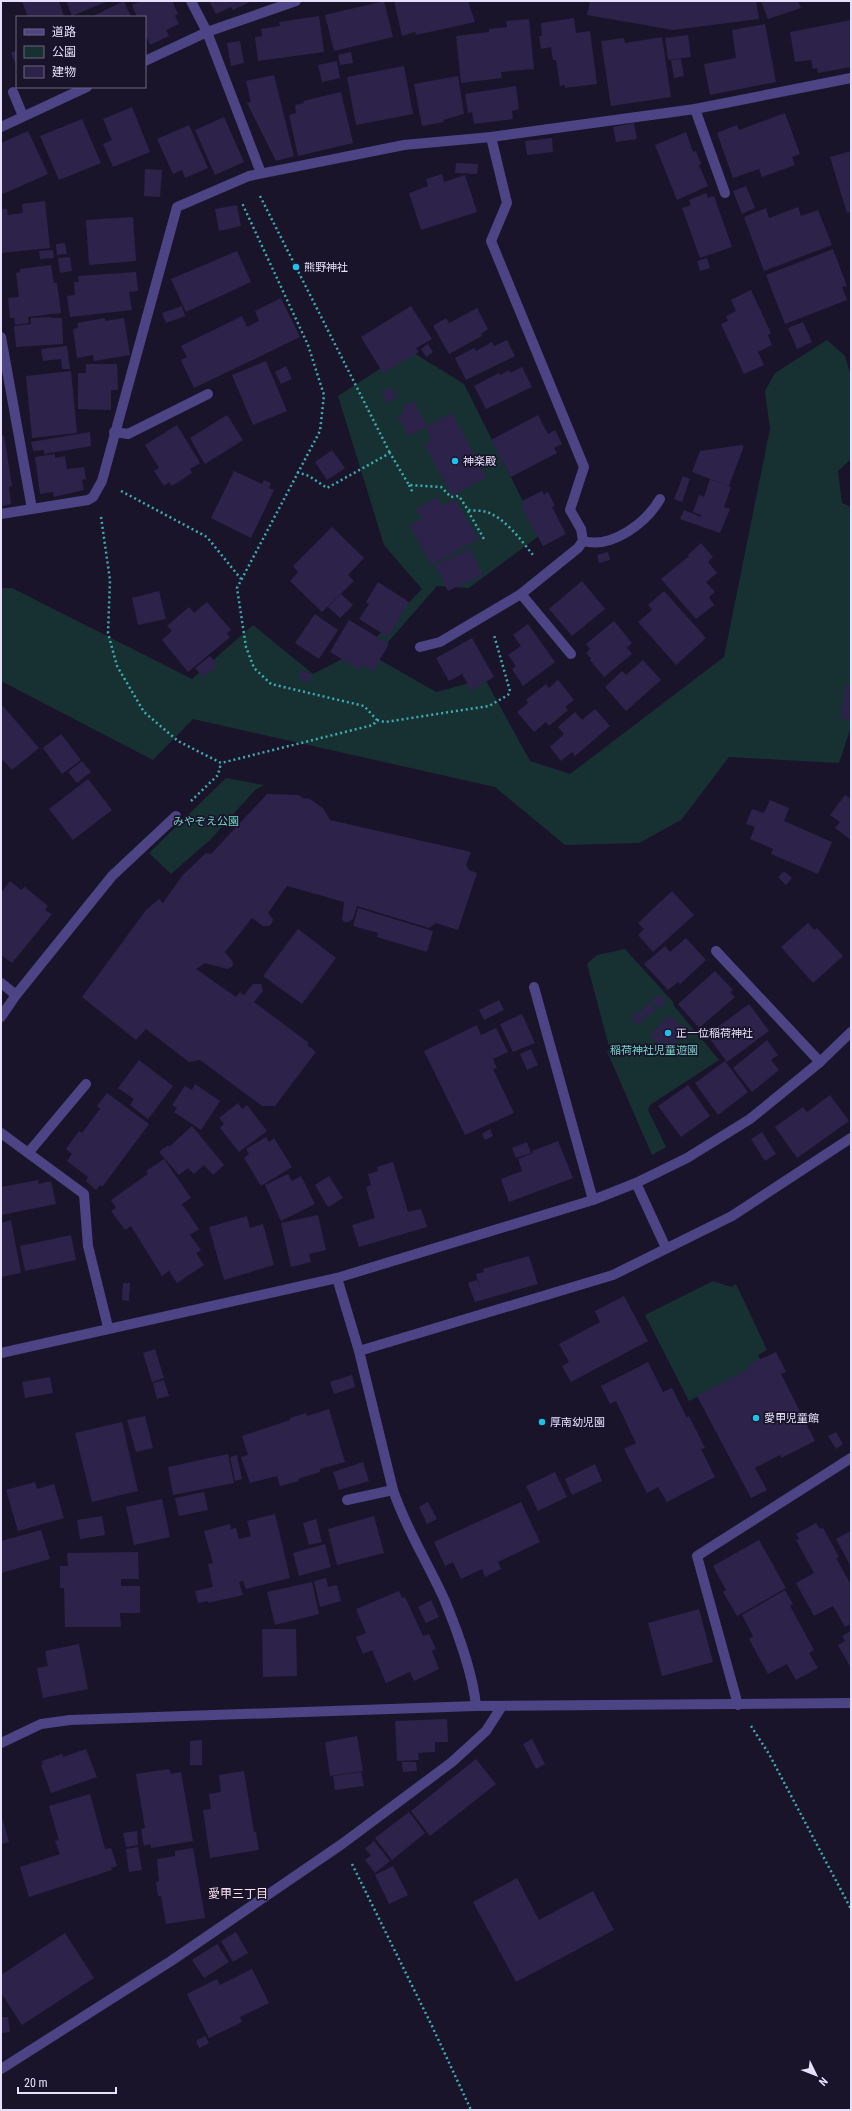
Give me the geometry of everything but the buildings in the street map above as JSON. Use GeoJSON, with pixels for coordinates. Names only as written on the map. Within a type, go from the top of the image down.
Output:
{"type":"FeatureCollection","features":[{"type":"Feature","properties":{"kind":"street"},"geometry":{"type":"LineString","coordinates":[[191,1],[207,32],[261,173]]}},
{"type":"Feature","properties":{"kind":"street"},"geometry":{"type":"LineString","coordinates":[[146,61],[207,32],[296,1]]}},
{"type":"Feature","properties":{"kind":"street"},"geometry":{"type":"LineString","coordinates":[[1,514],[88,500],[93,497],[102,481],[114,432],[177,206],[249,176],[404,144],[491,137],[695,109],[851,78]]}},
{"type":"Feature","properties":{"kind":"street"},"geometry":{"type":"LineString","coordinates":[[1,126],[85,88]]}},
{"type":"Feature","properties":{"kind":"street"},"geometry":{"type":"LineString","coordinates":[[13,92],[23,116]]}},
{"type":"Feature","properties":{"kind":"street"},"geometry":{"type":"LineString","coordinates":[[695,109],[725,194]]}},
{"type":"Feature","properties":{"kind":"street"},"geometry":{"type":"LineString","coordinates":[[491,137],[507,203],[490,241],[584,467],[570,510],[581,529],[583,541]]}},
{"type":"Feature","properties":{"kind":"street"},"geometry":{"type":"LineString","coordinates":[[1,336],[32,509]]}},
{"type":"Feature","properties":{"kind":"street"},"geometry":{"type":"LineString","coordinates":[[114,432],[128,434],[208,394]]}},
{"type":"Feature","properties":{"kind":"street"},"geometry":{"type":"LineString","coordinates":[[420,647],[440,642],[521,594],[583,541],[598,543],[621,536],[653,511],[660,499]]}},
{"type":"Feature","properties":{"kind":"street"},"geometry":{"type":"LineString","coordinates":[[521,594],[571,654]]}},
{"type":"Feature","properties":{"kind":"street"},"geometry":{"type":"LineString","coordinates":[[1,1017],[16,995],[112,876],[176,816]]}},
{"type":"Feature","properties":{"kind":"street"},"geometry":{"type":"LineString","coordinates":[[716,951],[820,1062]]}},
{"type":"Feature","properties":{"kind":"street"},"geometry":{"type":"LineString","coordinates":[[1,983],[16,995]]}},
{"type":"Feature","properties":{"kind":"street"},"geometry":{"type":"LineString","coordinates":[[534,988],[593,1200]]}},
{"type":"Feature","properties":{"kind":"street"},"geometry":{"type":"LineString","coordinates":[[1,1353],[338,1278],[593,1200],[636,1183],[687,1158],[750,1119],[820,1062],[851,1032]]}},
{"type":"Feature","properties":{"kind":"street"},"geometry":{"type":"LineString","coordinates":[[29,1152],[86,1084]]}},
{"type":"Feature","properties":{"kind":"street"},"geometry":{"type":"LineString","coordinates":[[1,1133],[29,1152],[84,1194],[88,1246],[108,1328]]}},
{"type":"Feature","properties":{"kind":"street"},"geometry":{"type":"LineString","coordinates":[[359,1350],[613,1275],[732,1216],[851,1138]]}},
{"type":"Feature","properties":{"kind":"street"},"geometry":{"type":"LineString","coordinates":[[636,1183],[666,1248]]}},
{"type":"Feature","properties":{"kind":"street"},"geometry":{"type":"LineString","coordinates":[[338,1278],[359,1350],[393,1490],[400,1511],[445,1601],[474,1686],[476,1706]]}},
{"type":"Feature","properties":{"kind":"street"},"geometry":{"type":"LineString","coordinates":[[738,1705],[697,1556],[851,1458]]}},
{"type":"Feature","properties":{"kind":"street"},"geometry":{"type":"LineString","coordinates":[[347,1500],[393,1490]]}},
{"type":"Feature","properties":{"kind":"street"},"geometry":{"type":"LineString","coordinates":[[1,1743],[41,1724],[70,1720],[476,1706],[851,1703]]}},
{"type":"Feature","properties":{"kind":"street"},"geometry":{"type":"LineString","coordinates":[[1,2069],[171,1961],[342,1844],[452,1762],[486,1731],[502,1706]]}},
{"type":"Feature","properties":{"kind":"path"},"geometry":{"type":"LineString","coordinates":[[249,176],[390,453],[413,493]]}},
{"type":"Feature","properties":{"kind":"path"},"geometry":{"type":"LineString","coordinates":[[232,182],[308,345],[324,395],[320,431],[237,588],[246,647],[254,668],[271,684],[364,706],[377,720],[385,722],[489,706],[508,695],[510,691],[494,633],[486,616]]}},
{"type":"Feature","properties":{"kind":"path"},"geometry":{"type":"LineString","coordinates":[[297,472],[309,476],[327,488],[390,453]]}},
{"type":"Feature","properties":{"kind":"path"},"geometry":{"type":"LineString","coordinates":[[102,481],[207,537],[241,579]]}},
{"type":"Feature","properties":{"kind":"path"},"geometry":{"type":"LineString","coordinates":[[408,485],[441,487],[451,497],[459,496],[484,539]]}},
{"type":"Feature","properties":{"kind":"path"},"geometry":{"type":"LineString","coordinates":[[93,497],[99,506],[110,580],[108,633],[117,666],[144,712],[178,741],[221,764],[374,725],[377,720]]}},
{"type":"Feature","properties":{"kind":"path"},"geometry":{"type":"LineString","coordinates":[[468,510],[486,512],[502,521],[522,541],[546,573]]}},
{"type":"Feature","properties":{"kind":"path"},"geometry":{"type":"LineString","coordinates":[[176,816],[218,775],[221,764]]}},
{"type":"Feature","properties":{"kind":"path"},"geometry":{"type":"LineString","coordinates":[[738,1705],[769,1754],[851,1910]]}},
{"type":"Feature","properties":{"kind":"path"},"geometry":{"type":"LineString","coordinates":[[342,1844],[429,2019],[471,2110]]}},
{"type":"Feature","properties":{"kind":"green space"},"geometry":{"type":"Polygon","coordinates":[[[827,340],[845,356],[851,376],[851,459],[838,471],[842,503],[851,507],[851,727],[839,763],[729,757],[681,820],[639,843],[565,845],[495,787],[193,719],[153,760],[1,681],[1,588],[12,588],[192,679],[253,625],[313,674],[369,645],[422,589],[384,545],[338,396],[409,350],[464,384],[540,535],[469,588],[437,586],[375,657],[436,692],[485,679],[530,761],[570,774],[724,657],[770,429],[765,391],[775,373],[827,340]]]}},
{"type":"Feature","properties":{"kind":"green space","name":"みやぞえ公園"},"geometry":{"type":"Polygon","coordinates":[[[226,778],[264,785],[255,790],[211,839],[171,874],[149,853],[226,778]]]}},
{"type":"Feature","properties":{"kind":"green space","name":"稲荷神社児童遊園"},"geometry":{"type":"Polygon","coordinates":[[[625,949],[673,1002],[674,1006],[719,1060],[650,1105],[648,1110],[666,1147],[652,1155],[607,1051],[610,1050],[587,964],[597,955],[625,949]]]}},
{"type":"Feature","properties":{"kind":"green space"},"geometry":{"type":"Polygon","coordinates":[[[713,1281],[731,1287],[736,1284],[767,1350],[758,1355],[762,1363],[689,1401],[645,1315],[713,1281]]]}},
{"type":"Feature","properties":{"kind":"place","name":"熊野神社"},"geometry":{"type":"Point","coordinates":[296,267]}},
{"type":"Feature","properties":{"kind":"place","name":"神楽殿"},"geometry":{"type":"Point","coordinates":[455,461]}},
{"type":"Feature","properties":{"kind":"place","name":"正一位稲荷神社"},"geometry":{"type":"Point","coordinates":[668,1033]}},
{"type":"Feature","properties":{"kind":"place","name":"愛甲児童館"},"geometry":{"type":"Point","coordinates":[756,1418]}},
{"type":"Feature","properties":{"kind":"place","name":"厚南幼児園"},"geometry":{"type":"Point","coordinates":[542,1422]}},
{"type":"Feature","properties":{"kind":"district","name":"愛甲三丁目"},"geometry":{"type":"Point","coordinates":[238,1894]}}]}
